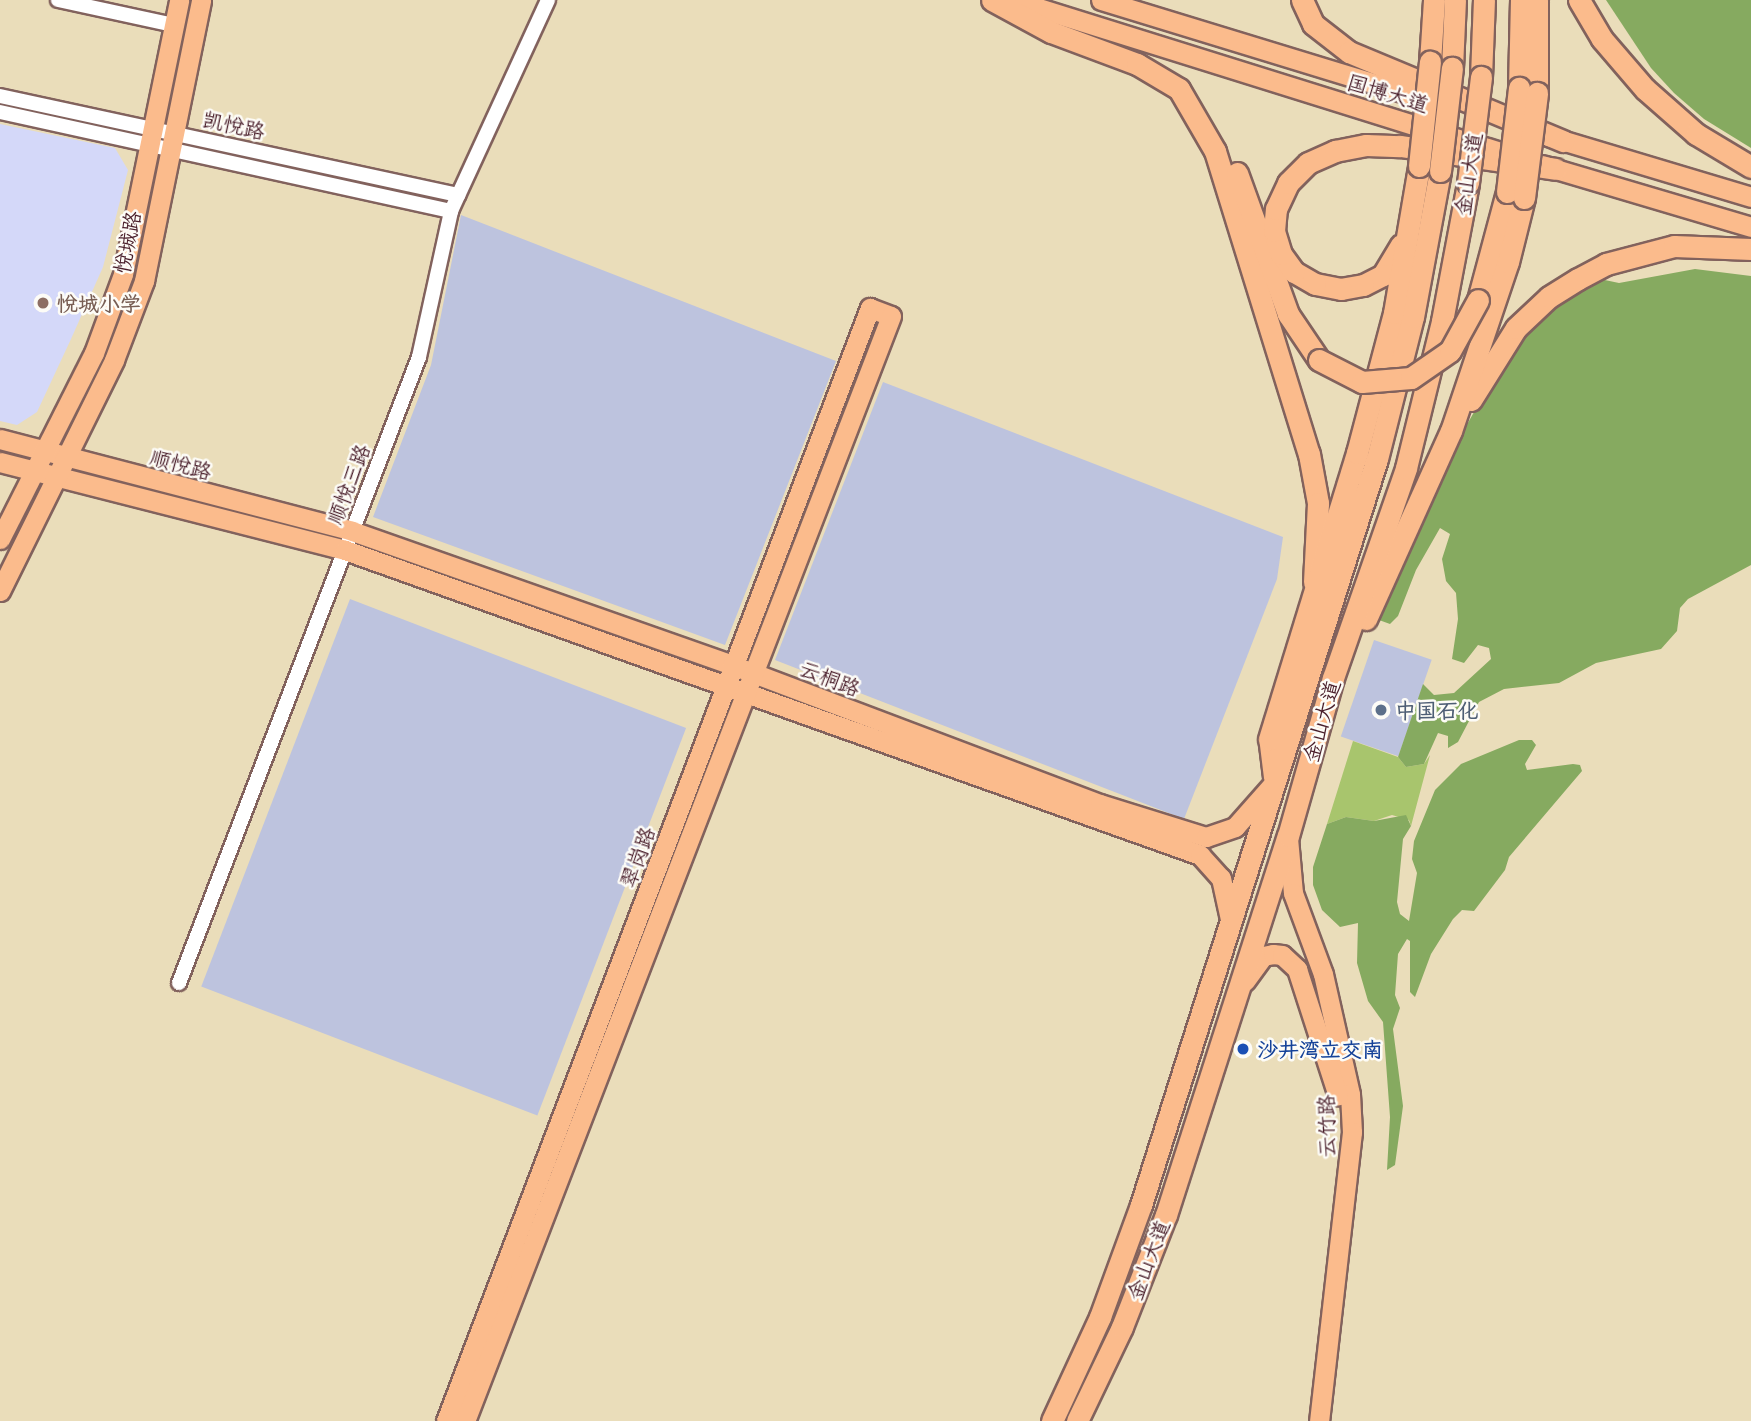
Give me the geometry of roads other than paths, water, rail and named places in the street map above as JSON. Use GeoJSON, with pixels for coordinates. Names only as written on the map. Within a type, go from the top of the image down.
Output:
{"type":"FeatureCollection","features":[{"type":"Feature","properties":{"kind":"highway"},"geometry":{"type":"LineString","coordinates":[[992,0],[1051,32],[1137,64],[1179,89],[1206,116],[1227,145],[1288,314],[1319,360],[1362,382],[1411,378],[1450,351],[1478,300],[1515,195]]}},
{"type":"Feature","properties":{"kind":"highway"},"geometry":{"type":"LineString","coordinates":[[1302,0],[1313,24],[1349,52],[1563,141]]}},
{"type":"Feature","properties":{"kind":"highway"},"geometry":{"type":"LineString","coordinates":[[1275,782],[1269,739],[1314,582],[1357,453],[1394,313],[1410,228],[1430,168],[1430,62],[1434,0]]}},
{"type":"Feature","properties":{"kind":"highway","name":"金山大道"},"geometry":{"type":"LineString","coordinates":[[1052,1421],[1100,1317],[1141,1205],[1232,926],[1377,459],[1413,317],[1430,168],[1452,68],[1455,0]]}},
{"type":"Feature","properties":{"kind":"highway","name":"金山大道"},"geometry":{"type":"LineString","coordinates":[[1077,1421],[1122,1327],[1166,1215],[1241,988],[1323,713],[1406,468],[1442,321],[1468,183],[1481,77],[1485,0]]}},
{"type":"Feature","properties":{"kind":"highway"},"geometry":{"type":"LineString","coordinates":[[1521,0],[1528,90]]}},
{"type":"Feature","properties":{"kind":"highway"},"geometry":{"type":"LineString","coordinates":[[1323,713],[1451,431],[1508,262],[1537,0]]}},
{"type":"Feature","properties":{"kind":"highway"},"geometry":{"type":"LineString","coordinates":[[1579,0],[1602,40],[1645,89],[1696,134],[1751,167]]}},
{"type":"Feature","properties":{"kind":"highway"},"geometry":{"type":"LineString","coordinates":[[1179,89],[1215,151],[1310,454],[1318,503],[1314,582]]}},
{"type":"Feature","properties":{"kind":"highway"},"geometry":{"type":"LineString","coordinates":[[1410,228],[1383,275],[1341,289],[1315,284],[1294,272],[1281,254],[1275,231],[1276,209],[1288,183],[1308,163],[1335,150],[1366,145],[1400,146],[1555,169]]}},
{"type":"Feature","properties":{"kind":"highway"},"geometry":{"type":"LineString","coordinates":[[1451,431],[1516,328],[1549,297],[1578,279],[1606,264],[1674,246],[1751,249]]}},
{"type":"Feature","properties":{"kind":"main road","name":"悦城路"},"geometry":{"type":"LineString","coordinates":[[0,539],[94,353],[123,274],[149,136],[179,0]]}},
{"type":"Feature","properties":{"kind":"main road","name":"悦城路"},"geometry":{"type":"LineString","coordinates":[[0,592],[114,360],[144,281],[170,140],[201,0]]}},
{"type":"Feature","properties":{"kind":"main road","name":"国博大道"},"geometry":{"type":"LineString","coordinates":[[1013,0],[1555,169],[1751,227]]}},
{"type":"Feature","properties":{"kind":"main road","name":"国博大道"},"geometry":{"type":"LineString","coordinates":[[1101,0],[1751,197]]}},
{"type":"Feature","properties":{"kind":"main road","name":"翠岗路"},"geometry":{"type":"LineString","coordinates":[[446,1421],[870,308],[891,316],[466,1421]]}},
{"type":"Feature","properties":{"kind":"main road","name":"顺悦路"},"geometry":{"type":"LineString","coordinates":[[0,439],[348,541]]}},
{"type":"Feature","properties":{"kind":"main road","name":"顺悦路"},"geometry":{"type":"LineString","coordinates":[[0,461],[57,477],[348,541]]}},
{"type":"Feature","properties":{"kind":"main road","name":"云桐路"},"geometry":{"type":"LineString","coordinates":[[348,541],[729,674],[1200,855],[1221,878],[1232,926]]}},
{"type":"Feature","properties":{"kind":"main road","name":"云桐路"},"geometry":{"type":"LineString","coordinates":[[749,682],[1206,838],[1235,827],[1275,782]]}},
{"type":"Feature","properties":{"kind":"main road","name":"云竹路"},"geometry":{"type":"LineString","coordinates":[[1288,836],[1293,892],[1323,974],[1350,1094],[1352,1132],[1319,1421]]}},
{"type":"Feature","properties":{"kind":"main road","name":"云竹路"},"geometry":{"type":"LineString","coordinates":[[1241,988],[1263,956],[1273,954],[1290,960],[1303,980],[1338,1096],[1339,1169],[1307,1421]]}},
{"type":"Feature","properties":{"kind":"street"},"geometry":{"type":"LineString","coordinates":[[58,0],[174,25]]}},
{"type":"Feature","properties":{"kind":"street","name":"顺悦三路"},"geometry":{"type":"LineString","coordinates":[[179,983],[419,357],[451,211],[548,0]]}},
{"type":"Feature","properties":{"kind":"street","name":"凯悦路"},"geometry":{"type":"LineString","coordinates":[[0,96],[149,136]]}},
{"type":"Feature","properties":{"kind":"street","name":"凯悦路"},"geometry":{"type":"LineString","coordinates":[[0,112],[149,136],[458,195]]}},
{"type":"Feature","properties":{"kind":"street","name":"凯悦路"},"geometry":{"type":"LineString","coordinates":[[170,140],[451,211]]}},
{"type":"Feature","properties":{"kind":"place","name":"悦城小学"},"geometry":{"type":"Point","coordinates":[43,303]}},
{"type":"Feature","properties":{"kind":"place","name":"中国石化"},"geometry":{"type":"Point","coordinates":[1381,710]}},
{"type":"Feature","properties":{"kind":"place","name":"沙井湾立交南"},"geometry":{"type":"Point","coordinates":[1243,1049]}}]}
